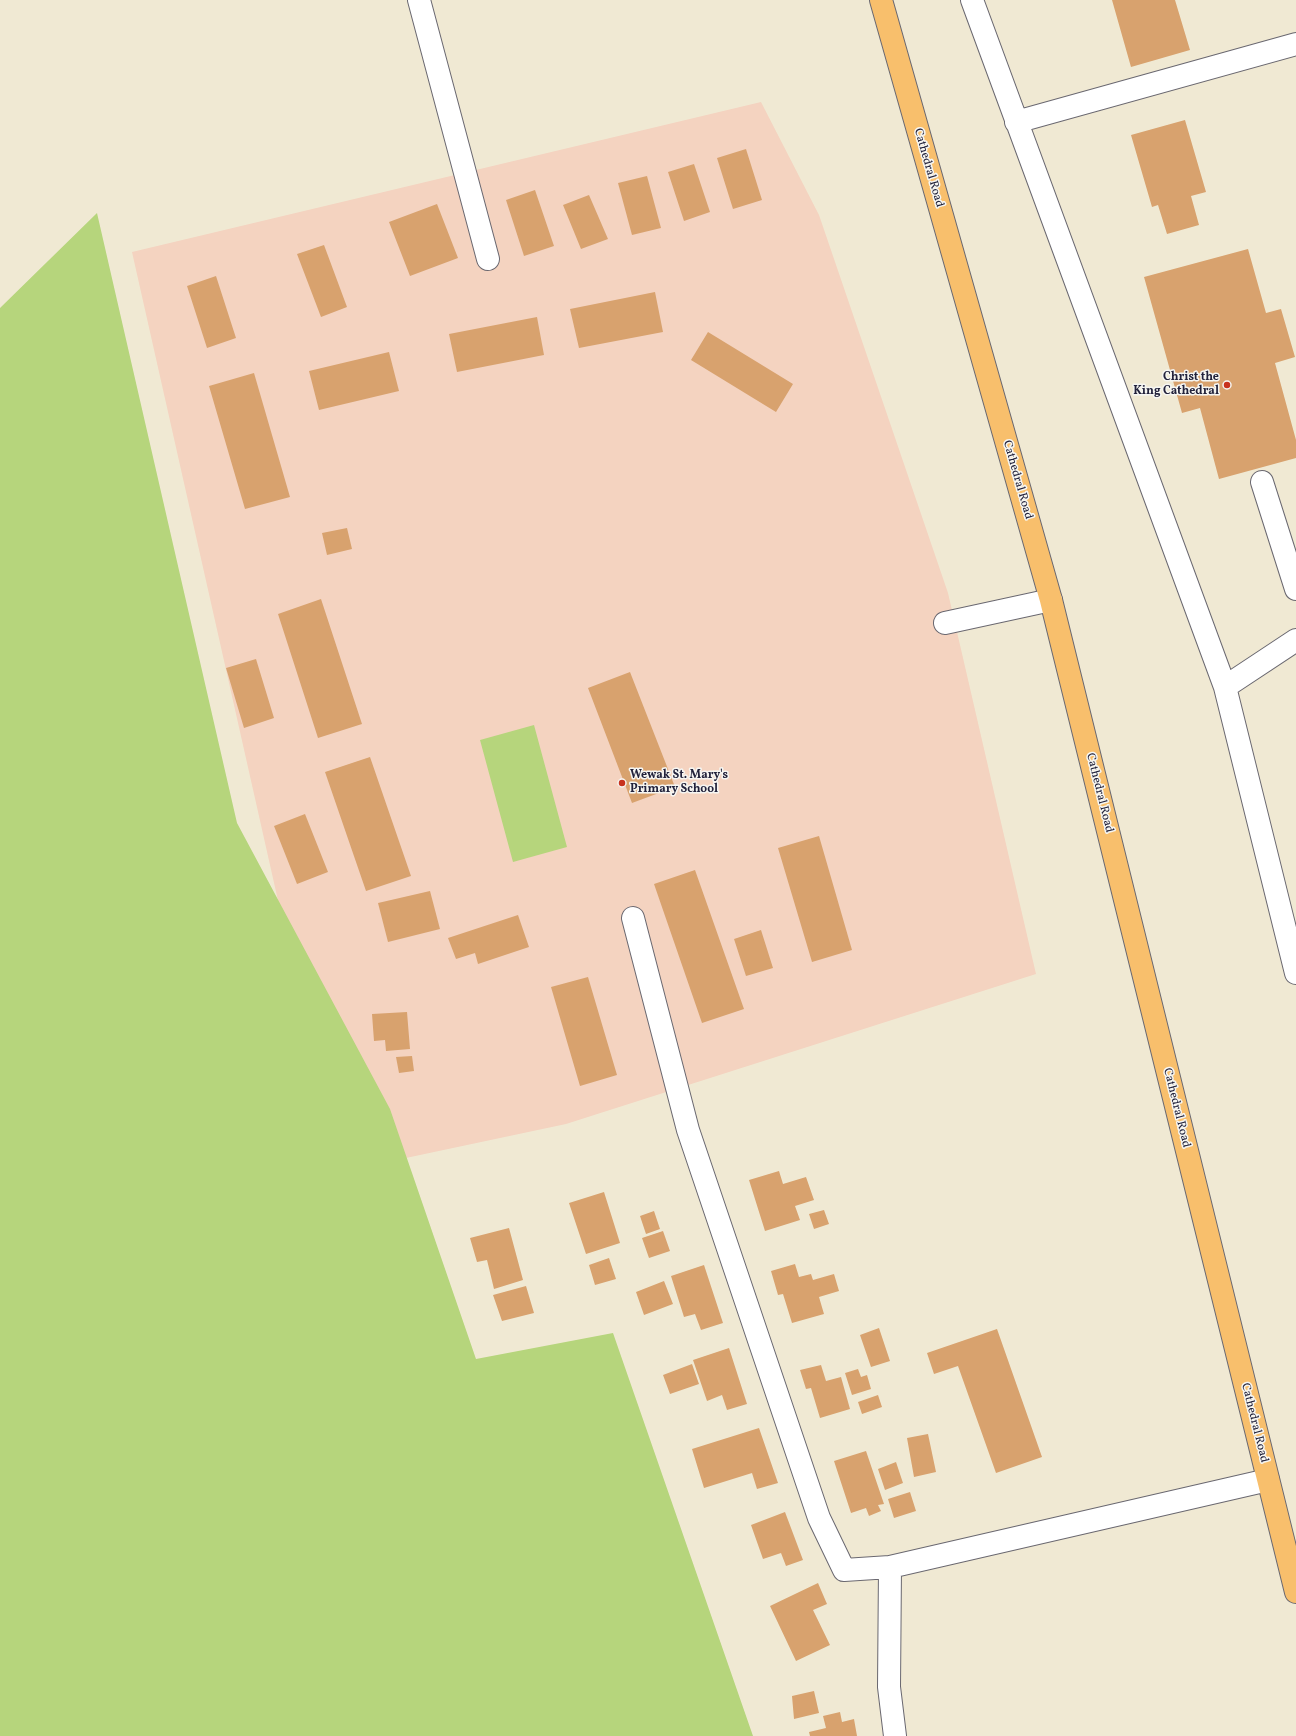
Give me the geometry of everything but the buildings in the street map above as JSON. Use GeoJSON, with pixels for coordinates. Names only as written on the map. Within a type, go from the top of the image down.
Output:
{"type":"FeatureCollection","features":[{"type":"Feature","properties":{"kind":"main road","name":"Cathedral Road"},"geometry":{"type":"LineString","coordinates":[[880,0],[1051,600],[1296,1592]]}},
{"type":"Feature","properties":{"kind":"street"},"geometry":{"type":"LineString","coordinates":[[419,0],[488,258]]}},
{"type":"Feature","properties":{"kind":"street"},"geometry":{"type":"LineString","coordinates":[[972,0],[1225,687],[1296,973]]}},
{"type":"Feature","properties":{"kind":"street"},"geometry":{"type":"LineString","coordinates":[[1016,122],[1296,44]]}},
{"type":"Feature","properties":{"kind":"street"},"geometry":{"type":"LineString","coordinates":[[1262,482],[1296,589]]}},
{"type":"Feature","properties":{"kind":"street"},"geometry":{"type":"LineString","coordinates":[[945,623],[1051,600]]}},
{"type":"Feature","properties":{"kind":"street"},"geometry":{"type":"LineString","coordinates":[[1225,687],[1296,640]]}},
{"type":"Feature","properties":{"kind":"street"},"geometry":{"type":"LineString","coordinates":[[633,918],[688,1130],[819,1518],[844,1570],[890,1567],[1268,1480]]}},
{"type":"Feature","properties":{"kind":"street"},"geometry":{"type":"LineString","coordinates":[[890,1567],[889,1686],[895,1736]]}},
{"type":"Feature","properties":{"kind":"shaded area","name":"Wewak St. Mary's Primary School"},"geometry":{"type":"Polygon","coordinates":[[[761,102],[819,215],[948,593],[1036,974],[566,1124],[387,1162],[338,1167],[132,252],[761,102]]]}},
{"type":"Feature","properties":{"kind":"green space"},"geometry":{"type":"Polygon","coordinates":[[[97,213],[237,823],[390,1109],[476,1359],[613,1333],[753,1736],[0,1736],[0,308],[97,213]]]}},
{"type":"Feature","properties":{"kind":"green space"},"geometry":{"type":"Polygon","coordinates":[[[534,725],[567,847],[513,862],[480,740],[534,725]]]}},
{"type":"Feature","properties":{"kind":"place","name":"Christ the King Cathedral"},"geometry":{"type":"Point","coordinates":[1227,385]}},
{"type":"Feature","properties":{"kind":"place","name":"Wewak St. Mary's Primary School"},"geometry":{"type":"Point","coordinates":[622,783]}}]}
